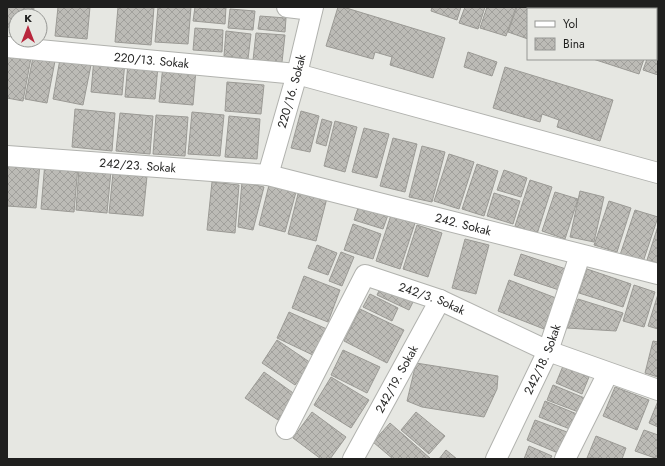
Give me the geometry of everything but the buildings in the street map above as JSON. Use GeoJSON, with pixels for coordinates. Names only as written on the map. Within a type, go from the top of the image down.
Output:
{"type":"FeatureCollection","features":[{"type":"Feature","properties":{"kind":"street"},"geometry":{"type":"LineString","coordinates":[[287,7],[313,8]]}},
{"type":"Feature","properties":{"kind":"street","name":"220/16. Sokak"},"geometry":{"type":"LineString","coordinates":[[268,175],[297,74],[313,8]]}},
{"type":"Feature","properties":{"kind":"street","name":"220/13. Sokak"},"geometry":{"type":"LineString","coordinates":[[7,47],[297,74],[658,174]]}},
{"type":"Feature","properties":{"kind":"street","name":"242/23. Sokak"},"geometry":{"type":"LineString","coordinates":[[7,156],[268,175]]}},
{"type":"Feature","properties":{"kind":"street","name":"242. Sokak"},"geometry":{"type":"LineString","coordinates":[[268,175],[580,256],[658,274]]}},
{"type":"Feature","properties":{"kind":"street","name":"242/18. Sokak"},"geometry":{"type":"LineString","coordinates":[[496,459],[548,351],[580,256]]}},
{"type":"Feature","properties":{"kind":"street","name":"242/3. Sokak"},"geometry":{"type":"LineString","coordinates":[[286,429],[365,275],[440,300],[548,351],[658,390]]}},
{"type":"Feature","properties":{"kind":"street","name":"242/19. Sokak"},"geometry":{"type":"LineString","coordinates":[[353,459],[440,300]]}},
{"type":"Feature","properties":{"kind":"street"},"geometry":{"type":"LineString","coordinates":[[565,459],[608,373]]}}]}
